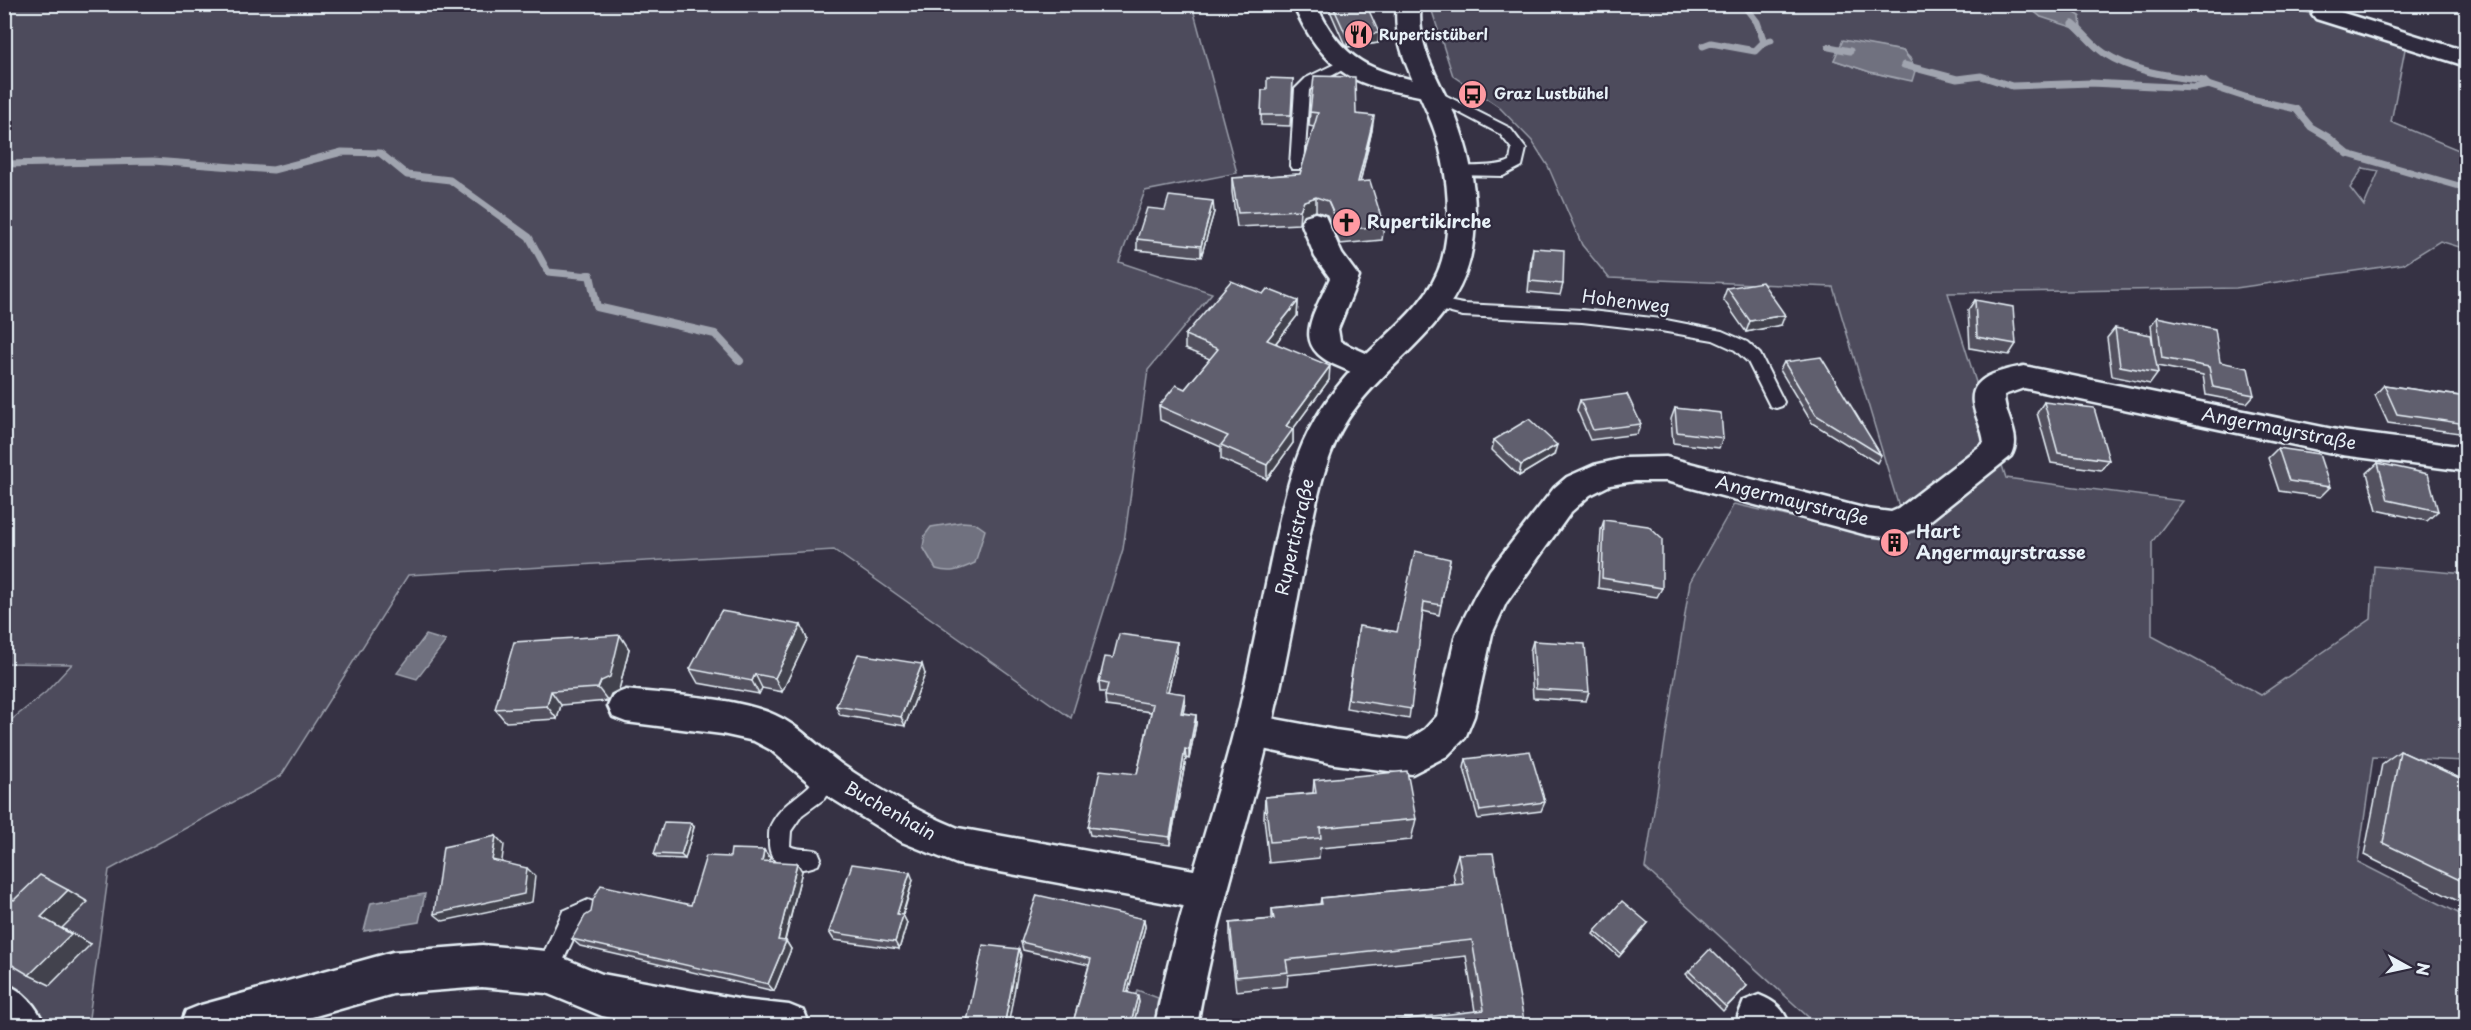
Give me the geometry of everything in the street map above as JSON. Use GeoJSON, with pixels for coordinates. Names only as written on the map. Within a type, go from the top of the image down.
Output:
{"type":"FeatureCollection","features":[{"type":"Feature","properties":{"kind":"street"},"geometry":{"type":"LineString","coordinates":[[1304,4],[1310,18],[1345,63],[1373,78],[1430,90]]}},
{"type":"Feature","properties":{"kind":"street","name":"Rupertistraße"},"geometry":{"type":"LineString","coordinates":[[1176,1026],[1192,942],[1205,891],[1253,731],[1299,506],[1319,442],[1337,410],[1371,368],[1437,304],[1452,271],[1459,245],[1460,206],[1457,172],[1446,126],[1410,40],[1407,11],[1409,4]]}},
{"type":"Feature","properties":{"kind":"street"},"geometry":{"type":"LineString","coordinates":[[2324,14],[2466,59]]}},
{"type":"Feature","properties":{"kind":"street"},"geometry":{"type":"LineString","coordinates":[[1315,222],[1329,257],[1345,277],[1323,329],[1326,346],[1343,357],[1371,368]]}},
{"type":"Feature","properties":{"kind":"street","name":"Angermayrstraße"},"geometry":{"type":"LineString","coordinates":[[1253,731],[1335,747],[1412,757],[1448,733],[1455,717],[1474,634],[1501,580],[1563,500],[1585,482],[1612,471],[1636,468],[1666,469],[1866,522],[1893,525],[1910,518],[2000,448],[2000,440],[1987,403],[1988,394],[1995,386],[2006,380],[2024,377],[2342,442],[2466,459]]}},
{"type":"Feature","properties":{"kind":"street","name":"Buchenhain"},"geometry":{"type":"LineString","coordinates":[[626,706],[722,718],[761,726],[784,738],[828,776],[916,829],[957,846],[1205,891]]}},
{"type":"Feature","properties":{"kind":"street"},"geometry":{"type":"LineString","coordinates":[[201,1026],[393,974],[482,966],[546,972],[603,995],[743,1021],[789,1026]]}},
{"type":"Feature","properties":{"kind":"lane"},"geometry":{"type":"LineString","coordinates":[[1297,166],[1302,90],[1311,81],[1345,63]]}},
{"type":"Feature","properties":{"kind":"lane"},"geometry":{"type":"LineString","coordinates":[[1430,90],[1505,131],[1519,149],[1520,156],[1514,166],[1503,171],[1457,172]]}},
{"type":"Feature","properties":{"kind":"lane","name":"Hohenweg"},"geometry":{"type":"LineString","coordinates":[[1437,304],[1462,310],[1581,316],[1661,325],[1716,335],[1741,346],[1754,358],[1776,402]]}},
{"type":"Feature","properties":{"kind":"lane"},"geometry":{"type":"LineString","coordinates":[[810,858],[792,858],[779,851],[780,828],[795,808],[817,792],[828,776]]}},
{"type":"Feature","properties":{"kind":"lane"},"geometry":{"type":"LineString","coordinates":[[546,972],[571,919],[588,911]]}},
{"type":"Feature","properties":{"kind":"shaded area"},"geometry":{"type":"Polygon","coordinates":[[[2026,4],[2041,17],[2080,16],[2062,5],[2289,4],[2286,6],[2406,44],[2391,122],[2466,153],[2466,249],[2440,241],[2403,264],[2236,288],[1948,293],[2006,478],[2183,501],[2152,542],[2152,636],[2261,695],[2371,619],[2374,566],[2466,574],[2466,761],[2373,757],[2358,862],[2466,917],[2466,1025],[1817,1025],[1645,868],[1690,582],[1734,504],[1910,544],[1833,287],[1609,278],[1582,245],[1548,166],[1532,141],[1499,107],[1453,76],[1430,5],[2026,4]],[[1843,41],[1834,60],[1870,72],[1899,79],[1912,60],[1903,51],[1843,41]],[[2363,168],[2350,188],[2364,206],[2379,171],[2363,168]]]}},
{"type":"Feature","properties":{"kind":"shaded area"},"geometry":{"type":"Polygon","coordinates":[[[5,5],[1192,5],[1237,173],[1145,191],[1119,262],[1212,293],[1148,370],[1123,549],[1071,718],[834,550],[408,575],[281,776],[109,870],[88,1025],[5,1025],[5,725],[46,692],[72,664],[5,663],[5,5]]]}},
{"type":"Feature","properties":{"kind":"shaded area"},"geometry":{"type":"Polygon","coordinates":[[[1137,990],[1158,998],[1154,1025],[1133,1026],[1137,990]]]}},
{"type":"Feature","properties":{"kind":"water"},"geometry":{"type":"Polygon","coordinates":[[[2026,5],[2062,5],[2080,16],[2081,30],[2041,17],[2026,5]]]}},
{"type":"Feature","properties":{"kind":"water"},"geometry":{"type":"Polygon","coordinates":[[[1843,40],[1903,51],[1916,68],[1912,81],[1870,72],[1834,60],[1843,40]]]}},
{"type":"Feature","properties":{"kind":"water"},"geometry":{"type":"Polygon","coordinates":[[[962,522],[975,523],[985,530],[975,563],[952,571],[936,569],[923,547],[925,535],[931,527],[962,522]]]}},
{"type":"Feature","properties":{"kind":"water"},"geometry":{"type":"Polygon","coordinates":[[[426,635],[446,641],[417,679],[397,673],[426,635]]]}},
{"type":"Feature","properties":{"kind":"water"},"geometry":{"type":"Polygon","coordinates":[[[425,894],[419,922],[364,931],[371,903],[425,894]]]}},
{"type":"Feature","properties":{"kind":"building"},"geometry":{"type":"Polygon","coordinates":[[[1332,4],[1366,4],[1379,33],[1346,35],[1332,4]]]}},
{"type":"Feature","properties":{"kind":"building"},"geometry":{"type":"Polygon","coordinates":[[[1314,76],[1355,77],[1356,114],[1374,116],[1358,182],[1370,181],[1384,226],[1341,230],[1328,201],[1316,197],[1304,201],[1300,210],[1238,213],[1232,178],[1300,174],[1318,113],[1310,112],[1314,76]]]}},
{"type":"Feature","properties":{"kind":"building"},"geometry":{"type":"Polygon","coordinates":[[[1267,78],[1293,79],[1291,115],[1261,115],[1262,90],[1267,90],[1267,78]]]}},
{"type":"Feature","properties":{"kind":"building"},"geometry":{"type":"Polygon","coordinates":[[[1169,196],[1213,201],[1201,246],[1137,239],[1147,208],[1165,210],[1169,196]]]}},
{"type":"Feature","properties":{"kind":"building"},"geometry":{"type":"Polygon","coordinates":[[[1533,248],[1564,250],[1563,284],[1530,281],[1533,248]]]}},
{"type":"Feature","properties":{"kind":"building"},"geometry":{"type":"Polygon","coordinates":[[[1231,281],[1263,294],[1267,289],[1298,301],[1267,340],[1330,366],[1286,426],[1293,429],[1267,465],[1221,445],[1228,436],[1159,406],[1176,385],[1185,389],[1218,349],[1185,335],[1231,281]]]}},
{"type":"Feature","properties":{"kind":"building"},"geometry":{"type":"Polygon","coordinates":[[[1762,282],[1785,315],[1750,321],[1727,288],[1762,282]]]}},
{"type":"Feature","properties":{"kind":"building"},"geometry":{"type":"Polygon","coordinates":[[[1975,300],[2013,307],[2016,344],[1977,337],[1975,300]]]}},
{"type":"Feature","properties":{"kind":"building"},"geometry":{"type":"Polygon","coordinates":[[[2157,317],[2215,329],[2220,362],[2248,368],[2254,395],[2213,387],[2209,367],[2162,358],[2157,317]]]}},
{"type":"Feature","properties":{"kind":"building"},"geometry":{"type":"Polygon","coordinates":[[[2115,328],[2151,335],[2158,373],[2120,366],[2115,328]]]}},
{"type":"Feature","properties":{"kind":"building"},"geometry":{"type":"Polygon","coordinates":[[[1821,357],[1881,455],[1816,415],[1784,362],[1821,357]]]}},
{"type":"Feature","properties":{"kind":"building"},"geometry":{"type":"Polygon","coordinates":[[[2384,385],[2466,397],[2466,424],[2397,414],[2384,385]]]}},
{"type":"Feature","properties":{"kind":"building"},"geometry":{"type":"Polygon","coordinates":[[[1627,394],[1641,424],[1593,430],[1580,400],[1627,394]]]}},
{"type":"Feature","properties":{"kind":"building"},"geometry":{"type":"Polygon","coordinates":[[[2044,402],[2094,408],[2109,460],[2058,453],[2044,402]]]}},
{"type":"Feature","properties":{"kind":"building"},"geometry":{"type":"Polygon","coordinates":[[[1675,408],[1721,413],[1723,438],[1677,432],[1675,408]]]}},
{"type":"Feature","properties":{"kind":"building"},"geometry":{"type":"Polygon","coordinates":[[[1529,419],[1557,445],[1521,465],[1494,440],[1529,419]]]}},
{"type":"Feature","properties":{"kind":"building"},"geometry":{"type":"Polygon","coordinates":[[[2278,448],[2319,454],[2330,487],[2289,481],[2278,448]]]}},
{"type":"Feature","properties":{"kind":"building"},"geometry":{"type":"Polygon","coordinates":[[[2378,463],[2428,474],[2438,511],[2388,500],[2378,463]]]}},
{"type":"Feature","properties":{"kind":"building"},"geometry":{"type":"Polygon","coordinates":[[[1604,520],[1648,526],[1662,539],[1662,588],[1602,578],[1604,520]]]}},
{"type":"Feature","properties":{"kind":"building"},"geometry":{"type":"Polygon","coordinates":[[[1415,551],[1450,559],[1441,605],[1424,602],[1411,709],[1348,699],[1359,626],[1397,632],[1415,551]]]}},
{"type":"Feature","properties":{"kind":"building"},"geometry":{"type":"Polygon","coordinates":[[[721,611],[801,625],[775,678],[755,674],[752,681],[690,669],[721,611]]]}},
{"type":"Feature","properties":{"kind":"building"},"geometry":{"type":"Polygon","coordinates":[[[1119,634],[1177,642],[1165,691],[1185,694],[1181,713],[1196,715],[1189,750],[1185,749],[1170,837],[1088,827],[1100,770],[1137,774],[1153,704],[1105,696],[1108,684],[1099,682],[1105,657],[1113,658],[1119,634]]]}},
{"type":"Feature","properties":{"kind":"building"},"geometry":{"type":"Polygon","coordinates":[[[620,635],[610,677],[601,681],[598,688],[551,691],[547,706],[495,709],[514,642],[620,635]]]}},
{"type":"Feature","properties":{"kind":"building"},"geometry":{"type":"Polygon","coordinates":[[[1533,641],[1585,644],[1589,692],[1536,689],[1533,641]]]}},
{"type":"Feature","properties":{"kind":"building"},"geometry":{"type":"Polygon","coordinates":[[[858,654],[922,664],[901,717],[836,706],[858,654]]]}},
{"type":"Feature","properties":{"kind":"building"},"geometry":{"type":"Polygon","coordinates":[[[1530,751],[1545,802],[1480,811],[1466,759],[1530,751]]]}},
{"type":"Feature","properties":{"kind":"building"},"geometry":{"type":"Polygon","coordinates":[[[2400,751],[2466,781],[2466,883],[2383,843],[2400,751]]]}},
{"type":"Feature","properties":{"kind":"building"},"geometry":{"type":"Polygon","coordinates":[[[1407,771],[1416,819],[1320,828],[1321,838],[1270,842],[1265,797],[1316,793],[1314,780],[1407,771]]]}},
{"type":"Feature","properties":{"kind":"building"},"geometry":{"type":"Polygon","coordinates":[[[664,822],[691,823],[681,855],[654,854],[664,822]]]}},
{"type":"Feature","properties":{"kind":"building"},"geometry":{"type":"Polygon","coordinates":[[[496,836],[492,860],[527,868],[524,894],[434,914],[443,847],[496,836]]]}},
{"type":"Feature","properties":{"kind":"building"},"geometry":{"type":"Polygon","coordinates":[[[731,849],[764,850],[762,861],[797,863],[778,940],[786,941],[768,984],[572,939],[585,916],[591,912],[593,900],[601,885],[691,905],[706,856],[730,857],[731,849]]]}},
{"type":"Feature","properties":{"kind":"building"},"geometry":{"type":"Polygon","coordinates":[[[1493,853],[1525,1026],[1348,1026],[1484,1010],[1472,940],[1286,960],[1288,972],[1236,977],[1230,923],[1274,919],[1272,909],[1322,904],[1321,898],[1463,884],[1458,854],[1493,853]]]}},
{"type":"Feature","properties":{"kind":"building"},"geometry":{"type":"Polygon","coordinates":[[[852,864],[910,872],[897,914],[903,915],[895,942],[829,932],[852,864]]]}},
{"type":"Feature","properties":{"kind":"building"},"geometry":{"type":"Polygon","coordinates":[[[40,875],[68,890],[41,917],[71,934],[29,975],[4,960],[4,895],[14,900],[40,875]]]}},
{"type":"Feature","properties":{"kind":"building"},"geometry":{"type":"Polygon","coordinates":[[[1037,895],[1144,919],[1125,992],[1138,995],[1130,1026],[1072,1026],[1091,959],[1021,942],[1037,895]]]}},
{"type":"Feature","properties":{"kind":"building"},"geometry":{"type":"Polygon","coordinates":[[[1622,901],[1648,923],[1621,954],[1595,931],[1622,901]]]}},
{"type":"Feature","properties":{"kind":"building"},"geometry":{"type":"Polygon","coordinates":[[[983,945],[1019,949],[1004,1026],[966,1026],[983,945]]]}},
{"type":"Feature","properties":{"kind":"building"},"geometry":{"type":"Polygon","coordinates":[[[1710,949],[1747,986],[1726,1007],[1689,971],[1710,949]]]}},
{"type":"Feature","properties":{"kind":"waterway"},"geometry":{"type":"LineString","coordinates":[[1743,4],[1757,22],[1764,42]]}},
{"type":"Feature","properties":{"kind":"waterway"},"geometry":{"type":"LineString","coordinates":[[2073,24],[2100,50],[2127,65],[2204,81],[2208,85]]}},
{"type":"Feature","properties":{"kind":"waterway"},"geometry":{"type":"LineString","coordinates":[[1764,42],[1771,40]]}},
{"type":"Feature","properties":{"kind":"waterway"},"geometry":{"type":"LineString","coordinates":[[1703,46],[1711,43],[1755,51],[1764,42]]}},
{"type":"Feature","properties":{"kind":"waterway"},"geometry":{"type":"LineString","coordinates":[[1829,47],[1850,51]]}},
{"type":"Feature","properties":{"kind":"waterway"},"geometry":{"type":"LineString","coordinates":[[1904,65],[1957,79],[1981,76],[2012,86],[2090,83],[2195,88],[2208,85]]}},
{"type":"Feature","properties":{"kind":"waterway"},"geometry":{"type":"LineString","coordinates":[[2208,85],[2251,99],[2296,109],[2311,127],[2328,137],[2348,154],[2466,188]]}},
{"type":"Feature","properties":{"kind":"waterway"},"geometry":{"type":"LineString","coordinates":[[4,164],[153,161],[273,170],[342,152],[380,153],[407,175],[450,180],[529,237],[548,272],[590,276]]}},
{"type":"Feature","properties":{"kind":"waterway"},"geometry":{"type":"LineString","coordinates":[[587,275],[590,275],[597,307],[715,334],[740,361]]}},
{"type":"Feature","properties":{"kind":"place","name":"Rupertistüberl"},"geometry":{"type":"Point","coordinates":[1358,35]}},
{"type":"Feature","properties":{"kind":"place","name":"Graz Lustbühel"},"geometry":{"type":"Point","coordinates":[1473,94]}},
{"type":"Feature","properties":{"kind":"place","name":"Rupertikirche"},"geometry":{"type":"Point","coordinates":[1346,222]}},
{"type":"Feature","properties":{"kind":"place","name":"Hart Angermayrstrasse"},"geometry":{"type":"Point","coordinates":[1895,542]}}]}
